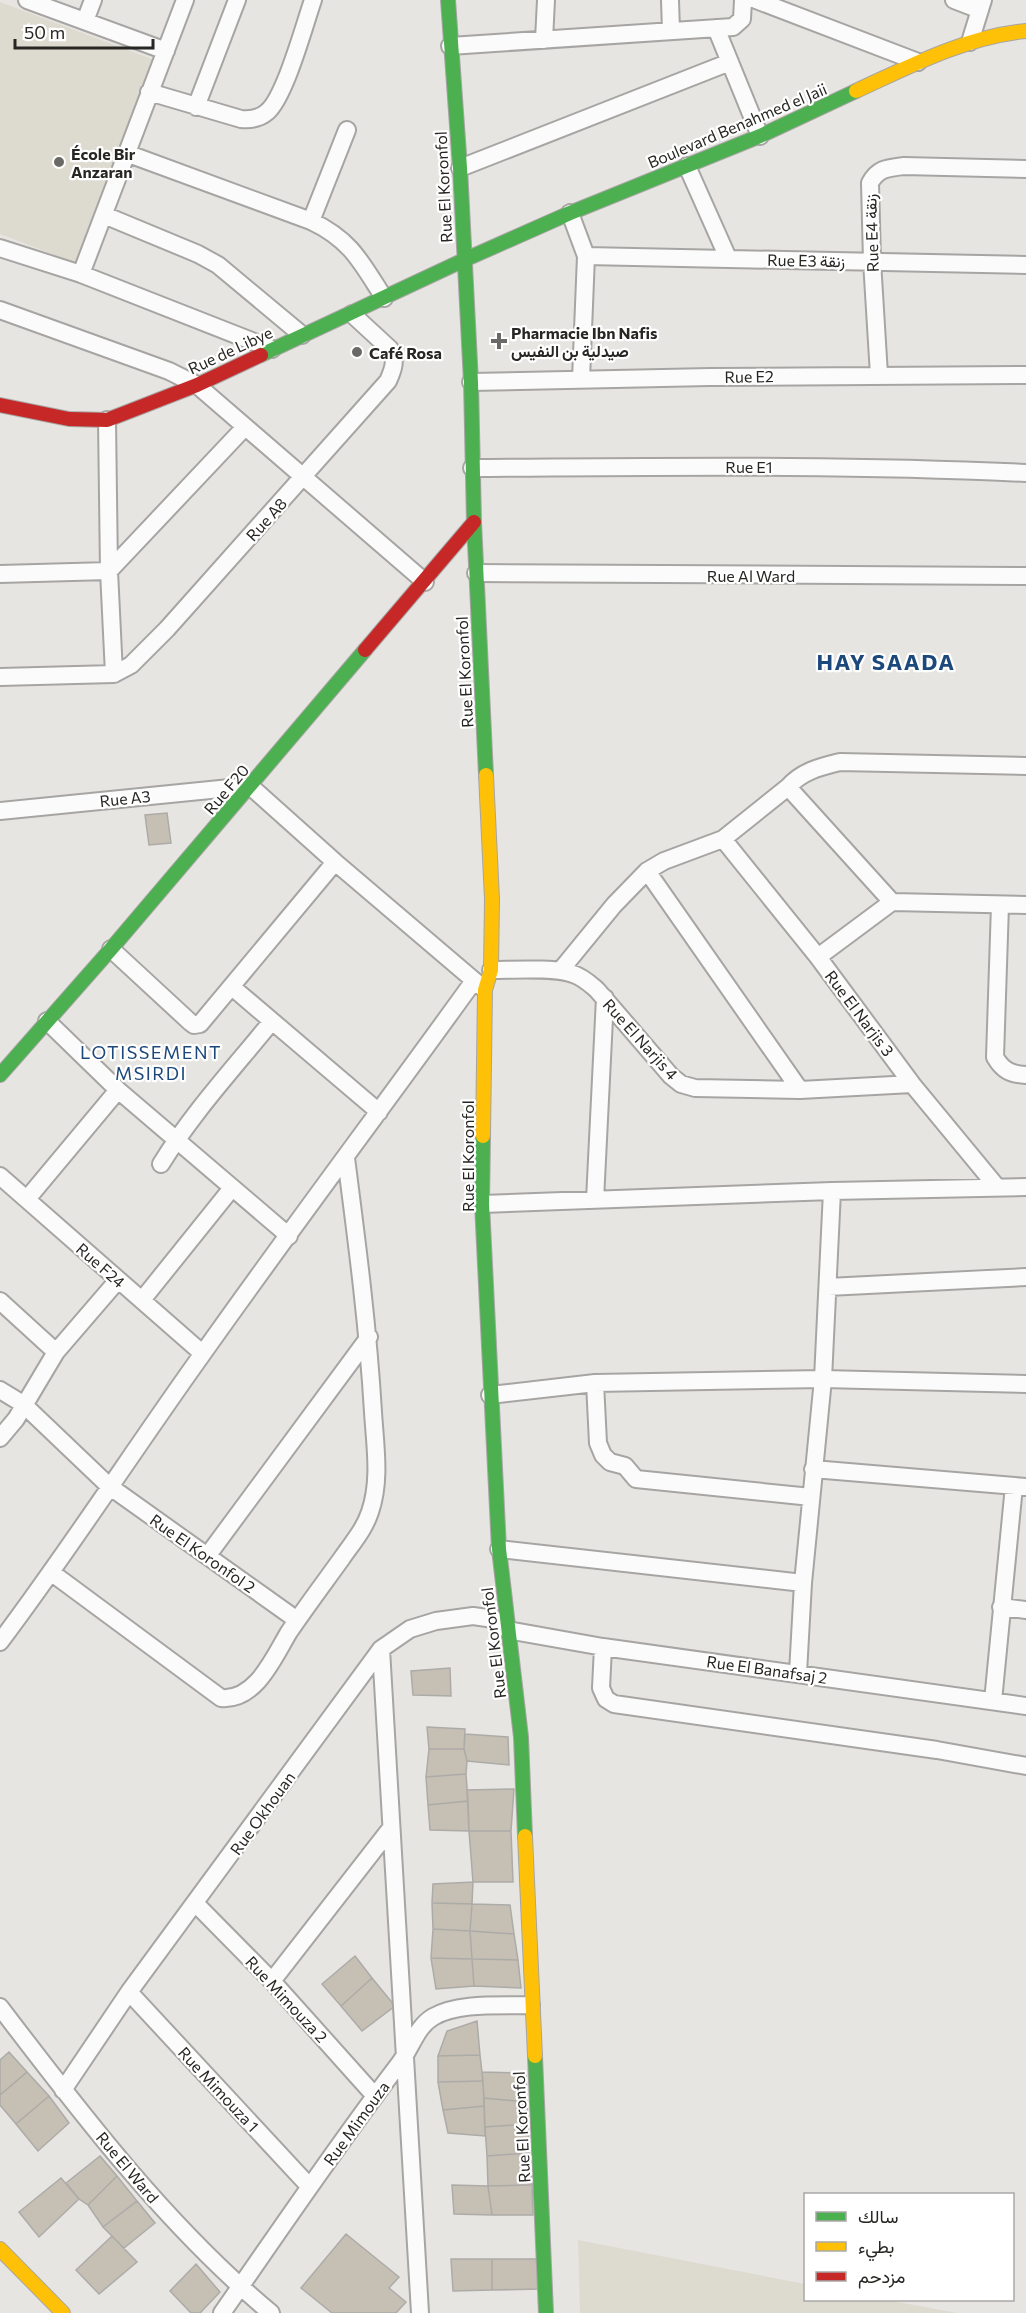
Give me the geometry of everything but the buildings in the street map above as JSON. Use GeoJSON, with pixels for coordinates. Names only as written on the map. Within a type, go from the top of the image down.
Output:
{"type":"FeatureCollection","features":[{"type":"Feature","properties":{"kind":"street"},"geometry":{"type":"LineString","coordinates":[[27,0],[166,51]]}},
{"type":"Feature","properties":{"kind":"street"},"geometry":{"type":"LineString","coordinates":[[86,21],[93,0]]}},
{"type":"Feature","properties":{"kind":"street"},"geometry":{"type":"LineString","coordinates":[[81,274],[185,0]]}},
{"type":"Feature","properties":{"kind":"street"},"geometry":{"type":"LineString","coordinates":[[196,107],[237,0]]}},
{"type":"Feature","properties":{"kind":"street"},"geometry":{"type":"LineString","coordinates":[[149,92],[196,107],[250,120],[266,113],[278,99],[313,0]]}},
{"type":"Feature","properties":{"kind":"street","name":"Rue El Koronfol"},"geometry":{"type":"LineString","coordinates":[[448,0],[460,168],[471,382],[476,573],[492,899],[491,970],[479,986],[482,1204],[490,1395],[499,1549],[521,1737],[546,2313]]}},
{"type":"Feature","properties":{"kind":"street"},"geometry":{"type":"LineString","coordinates":[[544,40],[546,0]]}},
{"type":"Feature","properties":{"kind":"street"},"geometry":{"type":"LineString","coordinates":[[670,0],[671,31]]}},
{"type":"Feature","properties":{"kind":"street"},"geometry":{"type":"LineString","coordinates":[[450,46],[733,27],[742,19],[743,0]]}},
{"type":"Feature","properties":{"kind":"street"},"geometry":{"type":"LineString","coordinates":[[756,0],[918,62]]}},
{"type":"Feature","properties":{"kind":"street"},"geometry":{"type":"LineString","coordinates":[[954,0],[981,5],[970,42]]}},
{"type":"Feature","properties":{"kind":"street"},"geometry":{"type":"LineString","coordinates":[[716,28],[760,136]]}},
{"type":"Feature","properties":{"kind":"street","name":"Boulevard Benahmed el Jaii"},"geometry":{"type":"LineString","coordinates":[[464,260],[570,213],[760,136],[918,62],[970,42],[1004,33],[1026,32]]}},
{"type":"Feature","properties":{"kind":"street"},"geometry":{"type":"LineString","coordinates":[[460,168],[730,62]]}},
{"type":"Feature","properties":{"kind":"street"},"geometry":{"type":"LineString","coordinates":[[311,221],[347,130]]}},
{"type":"Feature","properties":{"kind":"street"},"geometry":{"type":"LineString","coordinates":[[126,153],[311,221],[331,231],[344,241],[358,257],[384,298]]}},
{"type":"Feature","properties":{"kind":"street"},"geometry":{"type":"LineString","coordinates":[[687,166],[728,258]]}},
{"type":"Feature","properties":{"kind":"street","name":"Rue E4 زنقة"},"geometry":{"type":"LineString","coordinates":[[879,375],[870,183],[875,173],[886,168],[904,166],[1026,169]]}},
{"type":"Feature","properties":{"kind":"street"},"geometry":{"type":"LineString","coordinates":[[570,213],[586,256],[581,379]]}},
{"type":"Feature","properties":{"kind":"street"},"geometry":{"type":"LineString","coordinates":[[104,214],[198,254],[218,265],[302,335]]}},
{"type":"Feature","properties":{"kind":"street"},"geometry":{"type":"LineString","coordinates":[[0,248],[81,274],[272,349]]}},
{"type":"Feature","properties":{"kind":"street","name":"Rue E3 زنقة"},"geometry":{"type":"LineString","coordinates":[[586,256],[1026,265]]}},
{"type":"Feature","properties":{"kind":"street","name":"Rue de Libye"},"geometry":{"type":"LineString","coordinates":[[0,405],[69,419],[107,420],[196,385],[464,260]]}},
{"type":"Feature","properties":{"kind":"street"},"geometry":{"type":"LineString","coordinates":[[0,310],[169,371],[196,385],[425,582]]}},
{"type":"Feature","properties":{"kind":"street","name":"Rue A8"},"geometry":{"type":"LineString","coordinates":[[114,674],[131,665],[167,629],[388,381],[395,360],[390,349],[352,314]]}},
{"type":"Feature","properties":{"kind":"street","name":"Rue E2"},"geometry":{"type":"LineString","coordinates":[[471,382],[879,375],[1026,375]]}},
{"type":"Feature","properties":{"kind":"street"},"geometry":{"type":"LineString","coordinates":[[0,677],[114,674],[109,571],[107,420]]}},
{"type":"Feature","properties":{"kind":"street"},"geometry":{"type":"LineString","coordinates":[[0,574],[109,571],[245,427]]}},
{"type":"Feature","properties":{"kind":"street","name":"Rue E1"},"geometry":{"type":"LineString","coordinates":[[472,468],[757,466],[948,469],[1026,473]]}},
{"type":"Feature","properties":{"kind":"street","name":"Rue F20"},"geometry":{"type":"LineString","coordinates":[[0,1075],[111,949],[474,522]]}},
{"type":"Feature","properties":{"kind":"street","name":"Rue Al Ward"},"geometry":{"type":"LineString","coordinates":[[476,573],[1026,576]]}},
{"type":"Feature","properties":{"kind":"street"},"geometry":{"type":"LineString","coordinates":[[491,970],[560,971],[614,906],[647,871],[664,861],[723,839],[788,787],[797,777],[816,768],[840,762],[1026,766]]}},
{"type":"Feature","properties":{"kind":"street"},"geometry":{"type":"LineString","coordinates":[[0,1642],[52,1573],[109,1486],[202,1353],[380,1112],[479,986],[334,862],[250,786]]}},
{"type":"Feature","properties":{"kind":"street","name":"Rue A3"},"geometry":{"type":"LineString","coordinates":[[0,811],[250,786]]}},
{"type":"Feature","properties":{"kind":"street"},"geometry":{"type":"LineString","coordinates":[[788,787],[892,902]]}},
{"type":"Feature","properties":{"kind":"street","name":"Rue El Narjis 3"},"geometry":{"type":"LineString","coordinates":[[723,839],[818,957],[912,1084],[997,1187]]}},
{"type":"Feature","properties":{"kind":"street"},"geometry":{"type":"LineString","coordinates":[[111,949],[194,1025],[200,1024],[334,862]]}},
{"type":"Feature","properties":{"kind":"street"},"geometry":{"type":"LineString","coordinates":[[647,871],[800,1090]]}},
{"type":"Feature","properties":{"kind":"street"},"geometry":{"type":"LineString","coordinates":[[818,957],[892,902],[1026,905]]}},
{"type":"Feature","properties":{"kind":"street"},"geometry":{"type":"LineString","coordinates":[[1000,905],[995,1057],[1003,1069],[1010,1073],[1026,1075]]}},
{"type":"Feature","properties":{"kind":"street","name":"Rue El Narjis 4"},"geometry":{"type":"LineString","coordinates":[[560,971],[572,973],[584,979],[605,998],[661,1065],[681,1084],[695,1088],[800,1090],[912,1084]]}},
{"type":"Feature","properties":{"kind":"street"},"geometry":{"type":"LineString","coordinates":[[232,987],[380,1112]]}},
{"type":"Feature","properties":{"kind":"street"},"geometry":{"type":"LineString","coordinates":[[595,1200],[605,998]]}},
{"type":"Feature","properties":{"kind":"street"},"geometry":{"type":"LineString","coordinates":[[46,1021],[118,1090],[289,1236]]}},
{"type":"Feature","properties":{"kind":"street"},"geometry":{"type":"LineString","coordinates":[[161,1164],[216,1086],[272,1021]]}},
{"type":"Feature","properties":{"kind":"street"},"geometry":{"type":"LineString","coordinates":[[27,1199],[118,1090]]}},
{"type":"Feature","properties":{"kind":"street"},"geometry":{"type":"LineString","coordinates":[[52,1573],[221,1698],[231,1699],[249,1690],[262,1676],[297,1620],[362,1533],[371,1511],[375,1490],[376,1462],[369,1337],[346,1158]]}},
{"type":"Feature","properties":{"kind":"street","name":"Rue F24"},"geometry":{"type":"LineString","coordinates":[[0,1176],[202,1353]]}},
{"type":"Feature","properties":{"kind":"street"},"geometry":{"type":"LineString","coordinates":[[482,1204],[832,1191],[1026,1187]]}},
{"type":"Feature","properties":{"kind":"street"},"geometry":{"type":"LineString","coordinates":[[142,1300],[232,1188]]}},
{"type":"Feature","properties":{"kind":"street"},"geometry":{"type":"LineString","coordinates":[[798,1673],[803,1583],[823,1379],[832,1191]]}},
{"type":"Feature","properties":{"kind":"street"},"geometry":{"type":"LineString","coordinates":[[828,1287],[1026,1277]]}},
{"type":"Feature","properties":{"kind":"street"},"geometry":{"type":"LineString","coordinates":[[0,1438],[16,1419],[56,1352],[118,1280]]}},
{"type":"Feature","properties":{"kind":"street"},"geometry":{"type":"LineString","coordinates":[[0,1301],[56,1352]]}},
{"type":"Feature","properties":{"kind":"street"},"geometry":{"type":"LineString","coordinates":[[208,1555],[369,1337]]}},
{"type":"Feature","properties":{"kind":"street"},"geometry":{"type":"LineString","coordinates":[[490,1395],[595,1383],[823,1379],[1026,1384]]}},
{"type":"Feature","properties":{"kind":"street"},"geometry":{"type":"LineString","coordinates":[[595,1383],[598,1443],[603,1455],[610,1462],[625,1466],[636,1479],[811,1497]]}},
{"type":"Feature","properties":{"kind":"street","name":"Rue El Koronfol 2"},"geometry":{"type":"LineString","coordinates":[[0,1390],[23,1404],[109,1486],[297,1620]]}},
{"type":"Feature","properties":{"kind":"street"},"geometry":{"type":"LineString","coordinates":[[813,1469],[1020,1486],[1001,1607],[993,1701]]}},
{"type":"Feature","properties":{"kind":"street"},"geometry":{"type":"LineString","coordinates":[[499,1549],[803,1583]]}},
{"type":"Feature","properties":{"kind":"street"},"geometry":{"type":"LineString","coordinates":[[1001,1607],[1026,1610]]}},
{"type":"Feature","properties":{"kind":"street","name":"Rue Okhouan"},"geometry":{"type":"LineString","coordinates":[[63,2090],[129,1992],[196,1904],[381,1649],[410,1629],[436,1621],[473,1616],[494,1619],[508,1630]]}},
{"type":"Feature","properties":{"kind":"street","name":"Rue El Banafsaj 2"},"geometry":{"type":"LineString","coordinates":[[508,1630],[603,1647],[1026,1706]]}},
{"type":"Feature","properties":{"kind":"street"},"geometry":{"type":"LineString","coordinates":[[603,1647],[601,1688],[606,1699],[626,1707],[937,1750],[1026,1766]]}},
{"type":"Feature","properties":{"kind":"street"},"geometry":{"type":"LineString","coordinates":[[381,1649],[420,2313]]}},
{"type":"Feature","properties":{"kind":"street"},"geometry":{"type":"LineString","coordinates":[[272,1981],[391,1828]]}},
{"type":"Feature","properties":{"kind":"street","name":"Rue Mimouza 2"},"geometry":{"type":"LineString","coordinates":[[196,1904],[272,1981],[375,2096]]}},
{"type":"Feature","properties":{"kind":"street","name":"Rue Mimouza 1"},"geometry":{"type":"LineString","coordinates":[[129,1992],[309,2186]]}},
{"type":"Feature","properties":{"kind":"street","name":"Rue Mimouza"},"geometry":{"type":"LineString","coordinates":[[222,2313],[309,2186],[404,2057],[418,2031],[431,2018],[448,2009],[531,2005]]}},
{"type":"Feature","properties":{"kind":"street","name":"Rue El Ward"},"geometry":{"type":"LineString","coordinates":[[0,2007],[63,2090],[158,2203],[240,2287],[272,2313]]}},
{"type":"Feature","properties":{"kind":"street"},"geometry":{"type":"LineString","coordinates":[[0,2249],[63,2313]]}},
{"type":"Feature","properties":{"kind":"shaded area","name":"École Bir Anzaran"},"geometry":{"type":"Polygon","coordinates":[[[0,2],[157,61],[81,265],[0,234],[0,2]]]}},
{"type":"Feature","properties":{"kind":"shaded area"},"geometry":{"type":"Polygon","coordinates":[[[578,2240],[804,2284],[804,2301],[892,2301],[957,2313],[580,2313],[578,2240]]]}},
{"type":"Feature","properties":{"kind":"traffic: fast"},"geometry":{"type":"LineString","coordinates":[[448,0],[460,168],[471,382],[474,522],[486,775]]}},
{"type":"Feature","properties":{"kind":"traffic: fast"},"geometry":{"type":"LineString","coordinates":[[261,355],[464,260],[570,213],[760,136],[856,91]]}},
{"type":"Feature","properties":{"kind":"traffic: fast"},"geometry":{"type":"LineString","coordinates":[[0,1075],[111,949],[365,650]]}},
{"type":"Feature","properties":{"kind":"traffic: fast"},"geometry":{"type":"LineString","coordinates":[[483,1136],[482,1204],[499,1549],[521,1737],[525,1836]]}},
{"type":"Feature","properties":{"kind":"traffic: fast"},"geometry":{"type":"LineString","coordinates":[[535,2056],[546,2313]]}},
{"type":"Feature","properties":{"kind":"traffic: slow"},"geometry":{"type":"LineString","coordinates":[[856,91],[960,46],[981,39],[1026,31]]}},
{"type":"Feature","properties":{"kind":"traffic: slow"},"geometry":{"type":"LineString","coordinates":[[483,1136],[485,990],[491,970],[492,899],[486,775]]}},
{"type":"Feature","properties":{"kind":"traffic: slow"},"geometry":{"type":"LineString","coordinates":[[525,1836],[535,2056]]}},
{"type":"Feature","properties":{"kind":"traffic: slow"},"geometry":{"type":"LineString","coordinates":[[0,2249],[63,2313]]}},
{"type":"Feature","properties":{"kind":"traffic: jam"},"geometry":{"type":"LineString","coordinates":[[0,405],[69,419],[107,420],[197,385],[261,355]]}},
{"type":"Feature","properties":{"kind":"traffic: jam"},"geometry":{"type":"LineString","coordinates":[[365,650],[474,522]]}},
{"type":"Feature","properties":{"kind":"place","name":"École Bir Anzaran"},"geometry":{"type":"Point","coordinates":[59,162]}},
{"type":"Feature","properties":{"kind":"place","name":"Pharmacie Ibn Nafis صيدلية بن النفيس"},"geometry":{"type":"Point","coordinates":[499,341]}},
{"type":"Feature","properties":{"kind":"place","name":"Café Rosa"},"geometry":{"type":"Point","coordinates":[357,352]}},
{"type":"Feature","properties":{"kind":"district","name":"HAY SAADA"},"geometry":{"type":"Point","coordinates":[886,661]}},
{"type":"Feature","properties":{"kind":"district","name":"LOTISSEMENT MSIRDI"},"geometry":{"type":"Point","coordinates":[151,1062]}}]}
